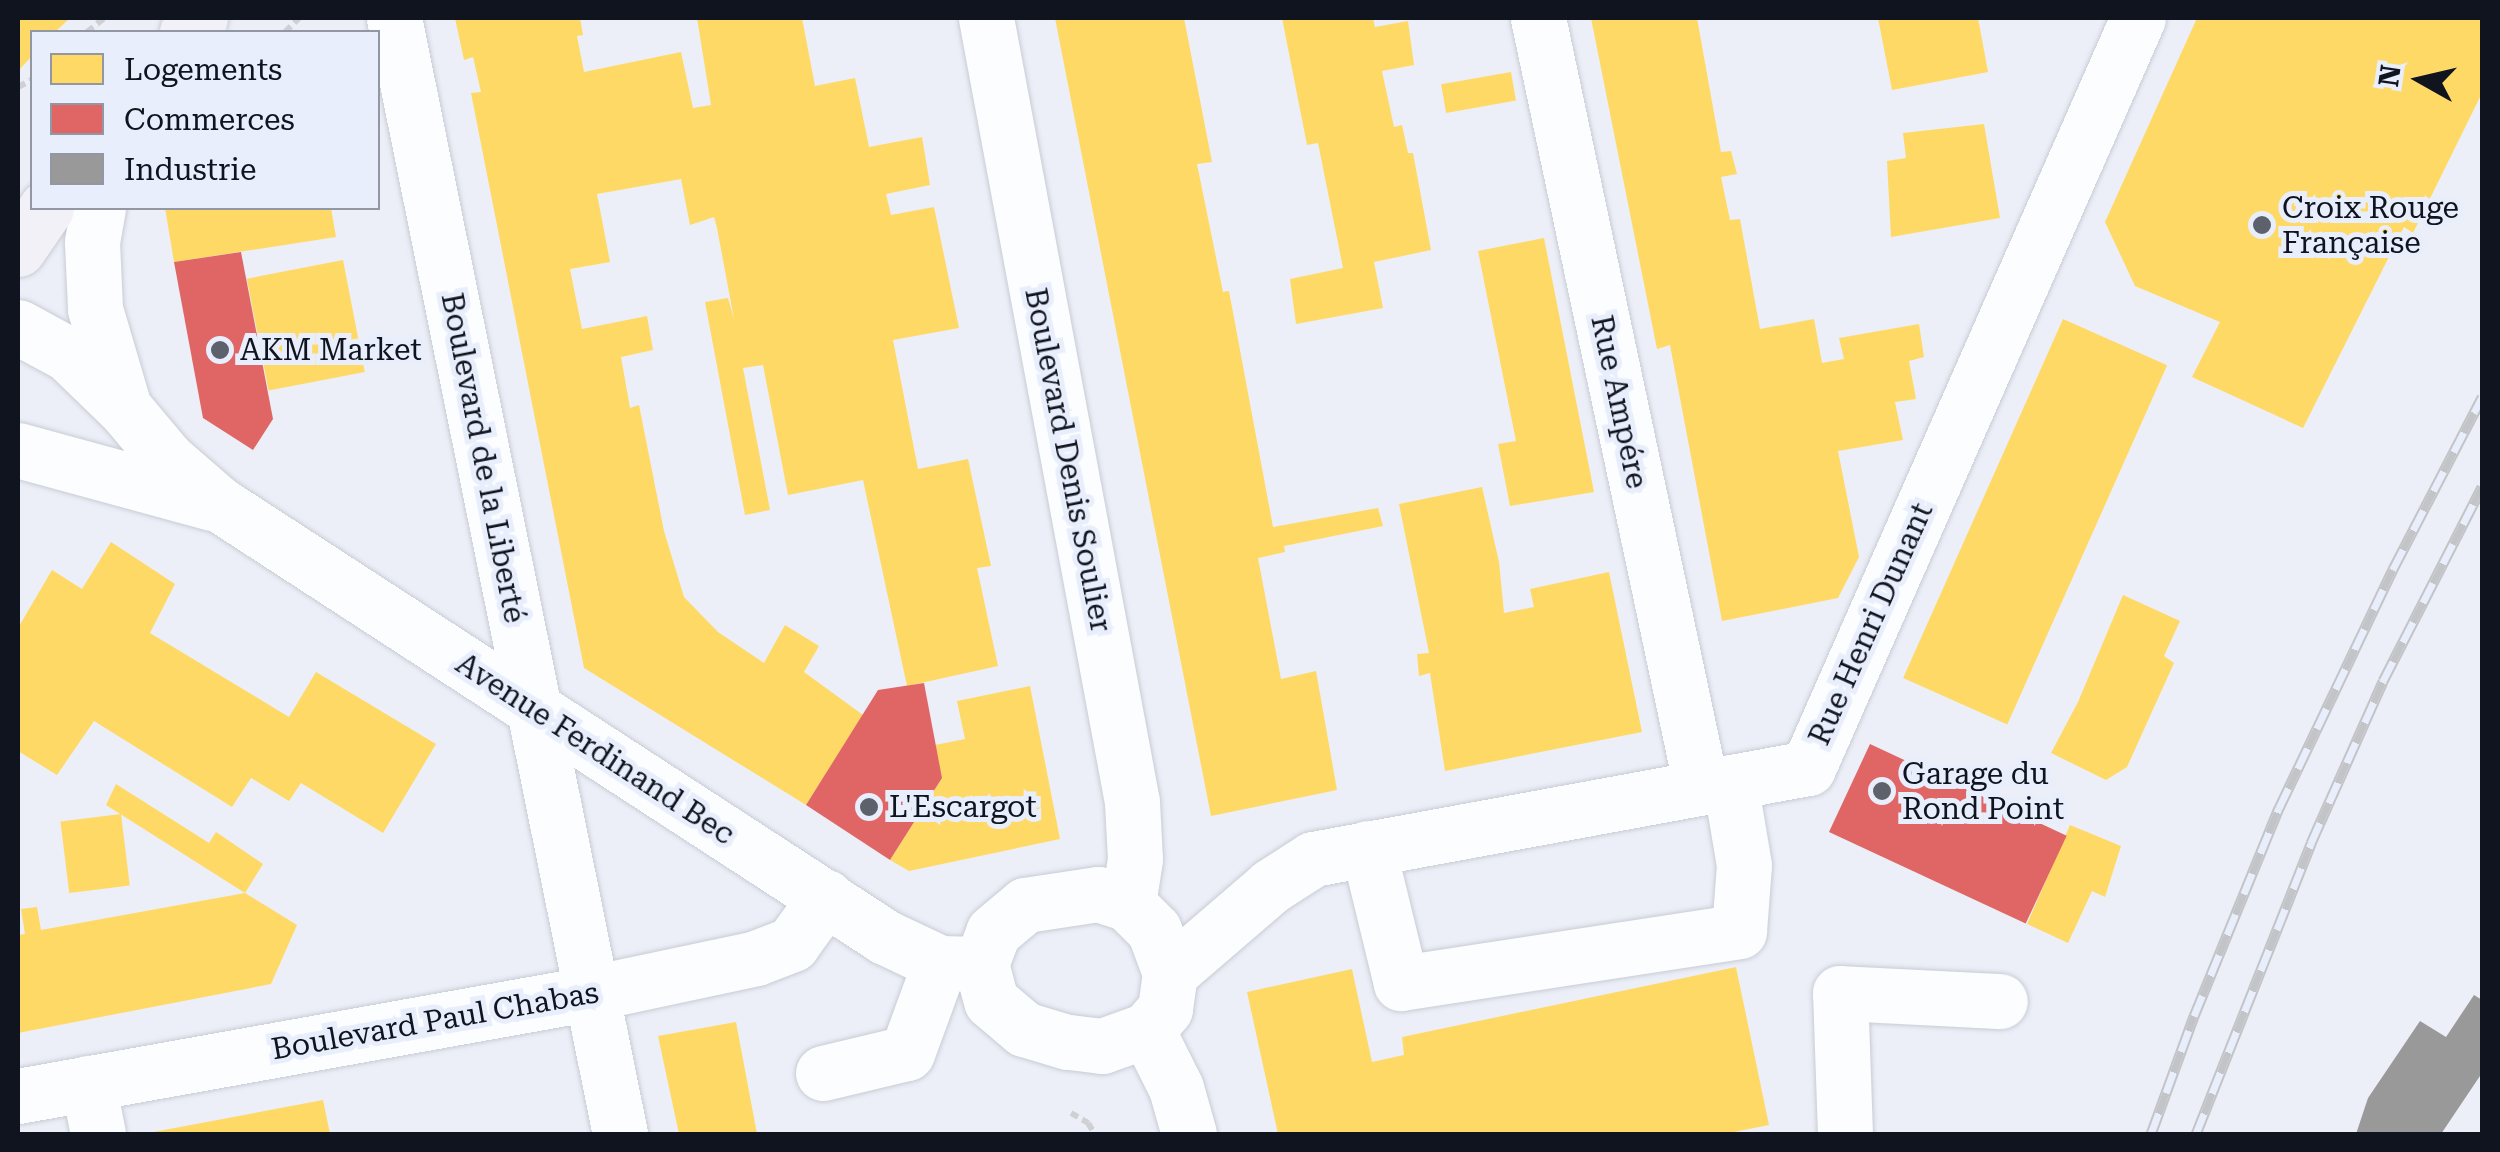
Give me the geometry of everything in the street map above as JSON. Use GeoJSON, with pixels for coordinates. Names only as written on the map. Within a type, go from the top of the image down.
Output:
{"type":"FeatureCollection","features":[{"type":"Feature","properties":{"kind":"main road"},"geometry":{"type":"LineString","coordinates":[[18,250],[45,210]]}},
{"type":"Feature","properties":{"kind":"street","name":"Boulevard de la Liberté"},"geometry":{"type":"LineString","coordinates":[[394,18],[620,1134]]}},
{"type":"Feature","properties":{"kind":"street","name":"Boulevard Denis Soulier"},"geometry":{"type":"LineString","coordinates":[[986,18],[1132,802],[1136,859],[1128,904]]}},
{"type":"Feature","properties":{"kind":"street","name":"Rue Ampére"},"geometry":{"type":"LineString","coordinates":[[1368,848],[1400,984],[1740,931],[1744,865],[1716,784],[1538,18]]}},
{"type":"Feature","properties":{"kind":"street","name":"Rue Henri Dunant"},"geometry":{"type":"LineString","coordinates":[[1170,973],[1271,886],[1312,858],[1808,768],[2138,18]]}},
{"type":"Feature","properties":{"kind":"street"},"geometry":{"type":"LineString","coordinates":[[98,210],[92,242],[95,309],[125,408]]}},
{"type":"Feature","properties":{"kind":"street"},"geometry":{"type":"LineString","coordinates":[[18,327],[68,354],[125,408],[167,459],[220,504]]}},
{"type":"Feature","properties":{"kind":"street"},"geometry":{"type":"LineString","coordinates":[[18,450],[220,504]]}},
{"type":"Feature","properties":{"kind":"street","name":"Avenue Ferdinand Bec"},"geometry":{"type":"LineString","coordinates":[[220,504],[884,937],[961,963]]}},
{"type":"Feature","properties":{"kind":"street"},"geometry":{"type":"LineString","coordinates":[[823,1073],[907,1053],[961,963],[1025,905],[1098,894],[1128,904],[1154,930],[1170,973],[1164,1009],[1146,1030],[1102,1046],[1067,1042],[1024,1028],[991,1001],[961,963]]}},
{"type":"Feature","properties":{"kind":"street","name":"Boulevard Paul Chabas"},"geometry":{"type":"LineString","coordinates":[[18,1096],[93,1109],[756,958],[792,944],[826,897]]}},
{"type":"Feature","properties":{"kind":"street"},"geometry":{"type":"LineString","coordinates":[[1846,1134],[1840,993],[2000,1000]]}},
{"type":"Feature","properties":{"kind":"street"},"geometry":{"type":"LineString","coordinates":[[1146,1030],[1176,1088],[1189,1134]]}},
{"type":"Feature","properties":{"kind":"building: Logements"},"geometry":{"type":"Polygon","coordinates":[[[18,18],[70,18],[57,30],[30,30],[30,58],[18,71],[18,18]]]}},
{"type":"Feature","properties":{"kind":"building: Logements"},"geometry":{"type":"Polygon","coordinates":[[[455,18],[580,18],[583,35],[577,36],[584,72],[681,52],[693,108],[711,105],[697,18],[802,18],[815,86],[855,78],[869,147],[922,137],[930,185],[886,194],[891,215],[934,207],[959,328],[893,340],[918,469],[968,459],[991,566],[977,568],[998,666],[907,686],[863,480],[788,495],[763,365],[743,368],[770,510],[745,515],[705,302],[728,298],[734,319],[717,228],[714,217],[690,225],[681,179],[597,194],[610,262],[570,269],[582,329],[647,316],[653,350],[621,357],[630,408],[639,405],[664,531],[684,597],[718,632],[764,663],[785,625],[819,646],[804,672],[863,715],[806,805],[584,668],[471,93],[481,92],[473,57],[464,60],[455,18]]]}},
{"type":"Feature","properties":{"kind":"building: Logements"},"geometry":{"type":"Polygon","coordinates":[[[1055,18],[1184,18],[1212,162],[1197,164],[1223,292],[1229,291],[1273,527],[1378,508],[1383,526],[1284,546],[1285,552],[1258,558],[1281,679],[1316,671],[1337,790],[1211,816],[1055,18]]]}},
{"type":"Feature","properties":{"kind":"building: Logements"},"geometry":{"type":"Polygon","coordinates":[[[1282,18],[1373,18],[1375,27],[1408,21],[1414,65],[1382,71],[1394,127],[1402,125],[1408,153],[1413,153],[1431,250],[1374,262],[1383,308],[1296,324],[1290,279],[1343,268],[1318,143],[1307,145],[1282,18]]]}},
{"type":"Feature","properties":{"kind":"building: Logements"},"geometry":{"type":"Polygon","coordinates":[[[1591,18],[1697,18],[1721,152],[1731,151],[1737,174],[1721,177],[1730,220],[1740,219],[1760,329],[1814,319],[1822,363],[1844,359],[1839,338],[1919,324],[1924,357],[1909,361],[1916,399],[1895,402],[1903,440],[1838,451],[1859,557],[1838,598],[1722,621],[1670,345],[1657,349],[1591,18]]]}},
{"type":"Feature","properties":{"kind":"building: Logements"},"geometry":{"type":"Polygon","coordinates":[[[1878,18],[1978,18],[1988,72],[1892,90],[1878,18]]]}},
{"type":"Feature","properties":{"kind":"building: Logements","name":"Croix Rouge Française"},"geometry":{"type":"Polygon","coordinates":[[[2197,18],[2482,18],[2482,93],[2413,233],[2404,227],[2303,428],[2192,377],[2220,322],[2135,286],[2105,222],[2197,18]]]}},
{"type":"Feature","properties":{"kind":"building: Logements"},"geometry":{"type":"Polygon","coordinates":[[[1511,72],[1516,101],[1446,113],[1441,84],[1511,72]]]}},
{"type":"Feature","properties":{"kind":"building: Logements"},"geometry":{"type":"Polygon","coordinates":[[[1984,124],[2000,218],[1891,237],[1887,161],[1906,158],[1903,133],[1984,124]]]}},
{"type":"Feature","properties":{"kind":"building: Logements"},"geometry":{"type":"Polygon","coordinates":[[[165,210],[331,210],[336,237],[174,262],[165,210]]]}},
{"type":"Feature","properties":{"kind":"building: Logements"},"geometry":{"type":"Polygon","coordinates":[[[1544,238],[1594,492],[1510,506],[1498,444],[1516,441],[1478,251],[1544,238]]]}},
{"type":"Feature","properties":{"kind":"building: Logements"},"geometry":{"type":"Polygon","coordinates":[[[343,260],[365,372],[269,391],[247,279],[343,260]]]}},
{"type":"Feature","properties":{"kind":"building: Logements"},"geometry":{"type":"Polygon","coordinates":[[[2063,319],[2167,365],[2007,724],[1903,678],[2063,319]]]}},
{"type":"Feature","properties":{"kind":"building: Logements"},"geometry":{"type":"Polygon","coordinates":[[[1482,487],[1499,562],[1504,613],[1534,607],[1530,589],[1609,572],[1642,732],[1445,771],[1430,673],[1419,676],[1417,654],[1429,653],[1399,504],[1482,487]]]}},
{"type":"Feature","properties":{"kind":"building: Logements"},"geometry":{"type":"Polygon","coordinates":[[[111,542],[175,584],[150,633],[289,717],[316,672],[436,744],[383,833],[301,783],[289,801],[251,778],[232,807],[94,721],[57,775],[18,751],[18,628],[52,570],[82,589],[111,542]]]}},
{"type":"Feature","properties":{"kind":"building: Logements"},"geometry":{"type":"Polygon","coordinates":[[[2123,595],[2180,621],[2164,656],[2174,663],[2127,767],[2106,780],[2051,753],[2078,702],[2123,595]]]}},
{"type":"Feature","properties":{"kind":"building: Logements"},"geometry":{"type":"Polygon","coordinates":[[[1030,686],[1060,839],[909,871],[890,860],[942,778],[935,745],[965,739],[957,701],[1030,686]]]}},
{"type":"Feature","properties":{"kind":"building: Logements"},"geometry":{"type":"Polygon","coordinates":[[[116,784],[209,843],[216,832],[263,864],[245,893],[106,805],[116,784]]]}},
{"type":"Feature","properties":{"kind":"building: Logements"},"geometry":{"type":"Polygon","coordinates":[[[121,814],[130,885],[69,893],[60,821],[121,814]]]}},
{"type":"Feature","properties":{"kind":"building: Logements"},"geometry":{"type":"Polygon","coordinates":[[[2070,825],[2121,846],[2105,897],[2092,891],[2068,943],[2027,924],[2070,825]]]}},
{"type":"Feature","properties":{"kind":"building: Logements"},"geometry":{"type":"Polygon","coordinates":[[[245,893],[297,925],[271,984],[18,1033],[18,935],[25,934],[21,909],[37,907],[41,930],[245,893]]]}},
{"type":"Feature","properties":{"kind":"building: Logements"},"geometry":{"type":"Polygon","coordinates":[[[1736,967],[1769,1125],[1724,1134],[1278,1134],[1247,992],[1352,969],[1372,1062],[1404,1055],[1402,1037],[1736,967]]]}},
{"type":"Feature","properties":{"kind":"building: Logements"},"geometry":{"type":"Polygon","coordinates":[[[736,1022],[757,1134],[679,1134],[658,1036],[736,1022]]]}},
{"type":"Feature","properties":{"kind":"building: Logements"},"geometry":{"type":"Polygon","coordinates":[[[323,1100],[330,1134],[148,1134],[148,1133],[323,1100]]]}},
{"type":"Feature","properties":{"kind":"building: Commerces"},"geometry":{"type":"Polygon","coordinates":[[[241,252],[273,419],[253,450],[203,418],[174,262],[241,252]]]}},
{"type":"Feature","properties":{"kind":"building: Commerces"},"geometry":{"type":"Polygon","coordinates":[[[924,683],[942,778],[890,860],[806,805],[878,690],[924,683]]]}},
{"type":"Feature","properties":{"kind":"building: Commerces"},"geometry":{"type":"Polygon","coordinates":[[[1870,744],[2067,836],[2026,924],[1829,832],[1870,744]]]}},
{"type":"Feature","properties":{"kind":"building: Industrie"},"geometry":{"type":"Polygon","coordinates":[[[2474,995],[2482,1000],[2482,1073],[2441,1134],[2356,1134],[2368,1098],[2420,1021],[2446,1037],[2474,995]]]}},
{"type":"Feature","properties":{"kind":"railway"},"geometry":{"type":"LineString","coordinates":[[2151,1134],[2194,1016],[2279,808],[2393,569],[2482,397]]}},
{"type":"Feature","properties":{"kind":"railway"},"geometry":{"type":"LineString","coordinates":[[2196,1134],[2311,843],[2383,681],[2482,487]]}},
{"type":"Feature","properties":{"kind":"place","name":"Croix Rouge Française"},"geometry":{"type":"Point","coordinates":[2262,225]}},
{"type":"Feature","properties":{"kind":"place","name":"AKM Market"},"geometry":{"type":"Point","coordinates":[220,350]}},
{"type":"Feature","properties":{"kind":"place","name":"Garage du Rond Point"},"geometry":{"type":"Point","coordinates":[1882,791]}},
{"type":"Feature","properties":{"kind":"place","name":"L'Escargot"},"geometry":{"type":"Point","coordinates":[869,807]}}]}
